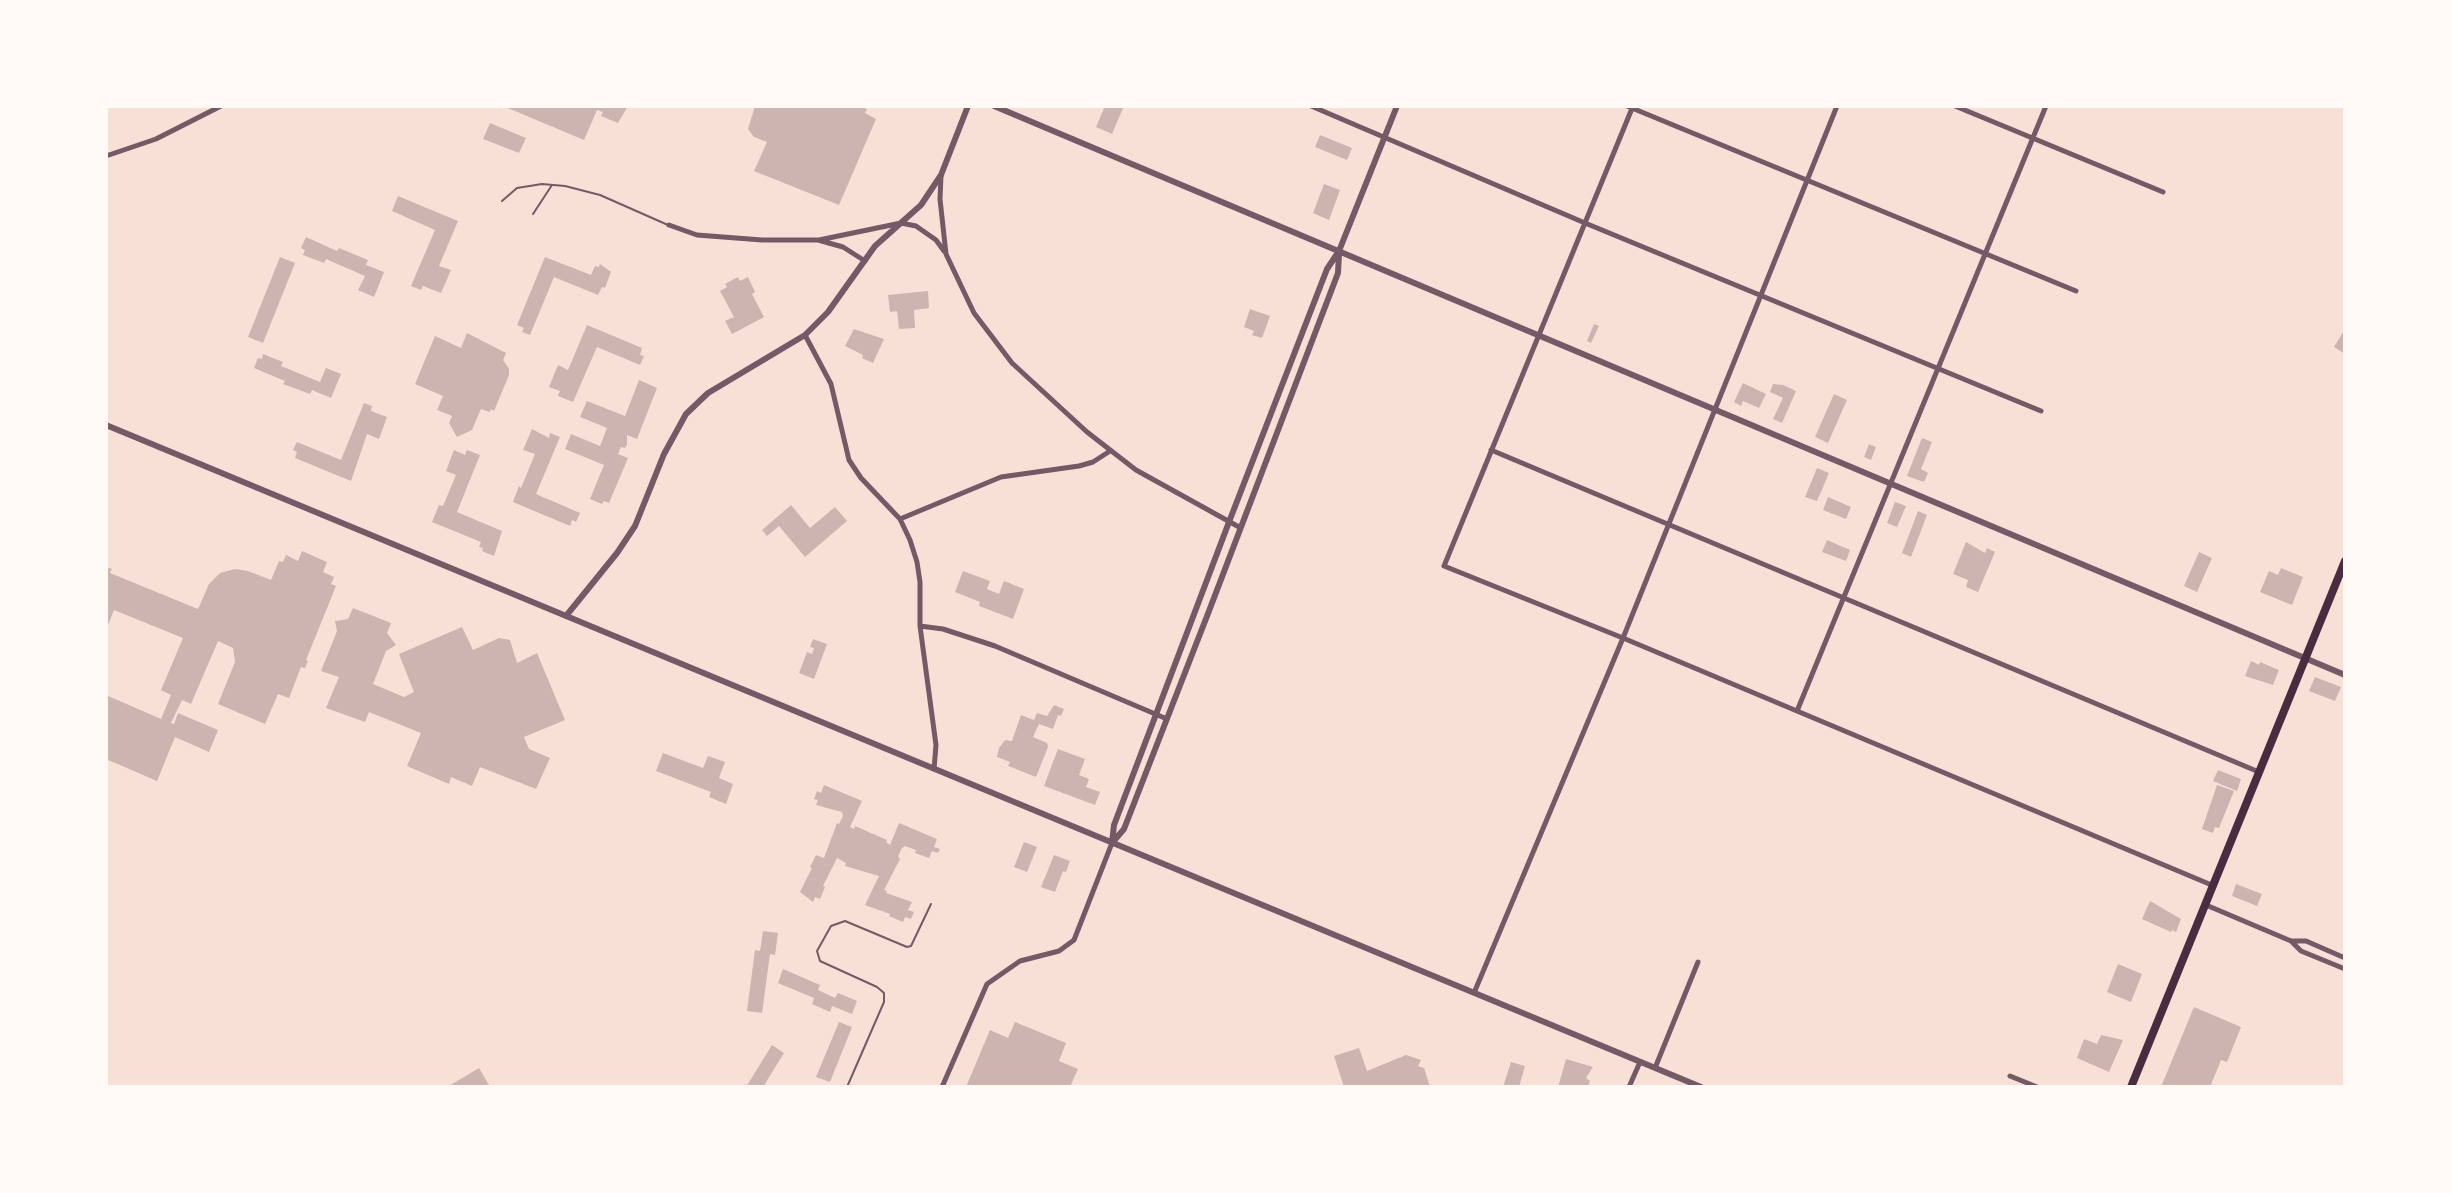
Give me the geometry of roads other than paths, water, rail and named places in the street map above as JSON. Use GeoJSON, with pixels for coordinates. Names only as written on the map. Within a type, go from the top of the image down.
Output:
{"type":"FeatureCollection","features":[{"type":"Feature","properties":{"kind":"highway"},"geometry":{"type":"LineString","coordinates":[[2131,1087],[2345,561]]}},
{"type":"Feature","properties":{"kind":"street"},"geometry":{"type":"LineString","coordinates":[[106,156],[156,139],[221,106]]}},
{"type":"Feature","properties":{"kind":"street"},"geometry":{"type":"LineString","coordinates":[[566,616],[635,526],[675,430],[694,405],[708,393],[805,335],[828,312],[875,246],[921,205],[941,175],[968,106]]}},
{"type":"Feature","properties":{"kind":"street"},"geometry":{"type":"LineString","coordinates":[[994,106],[2345,675]]}},
{"type":"Feature","properties":{"kind":"street"},"geometry":{"type":"LineString","coordinates":[[1311,106],[2041,411]]}},
{"type":"Feature","properties":{"kind":"street"},"geometry":{"type":"LineString","coordinates":[[942,1087],[987,984],[1020,961],[1059,951],[1074,940],[1112,843],[1114,825],[1229,522],[1327,269],[1339,251],[1397,106]]}},
{"type":"Feature","properties":{"kind":"street"},"geometry":{"type":"LineString","coordinates":[[1474,993],[1623,638],[1837,106]]}},
{"type":"Feature","properties":{"kind":"street"},"geometry":{"type":"LineString","coordinates":[[1955,106],[2163,192]]}},
{"type":"Feature","properties":{"kind":"street"},"geometry":{"type":"LineString","coordinates":[[1797,711],[2046,106]]}},
{"type":"Feature","properties":{"kind":"street"},"geometry":{"type":"LineString","coordinates":[[2076,291],[1631,107],[1444,566],[2214,886]]}},
{"type":"Feature","properties":{"kind":"street"},"geometry":{"type":"LineString","coordinates":[[941,175],[940,199],[946,254]]}},
{"type":"Feature","properties":{"kind":"street"},"geometry":{"type":"LineString","coordinates":[[669,225],[697,235],[762,240],[818,240],[901,223],[916,226],[936,240],[946,254],[974,313],[1012,363],[1110,451],[1136,470],[1239,527]]}},
{"type":"Feature","properties":{"kind":"street"},"geometry":{"type":"LineString","coordinates":[[818,240],[843,247],[865,261]]}},
{"type":"Feature","properties":{"kind":"street"},"geometry":{"type":"LineString","coordinates":[[1112,843],[1124,829],[1209,611],[1338,273],[1339,251]]}},
{"type":"Feature","properties":{"kind":"street"},"geometry":{"type":"LineString","coordinates":[[805,335],[831,384],[849,460],[861,478],[900,519],[917,562],[920,626],[936,745],[934,769]]}},
{"type":"Feature","properties":{"kind":"street"},"geometry":{"type":"LineString","coordinates":[[106,425],[1701,1087]]}},
{"type":"Feature","properties":{"kind":"street"},"geometry":{"type":"LineString","coordinates":[[1491,450],[2259,772]]}},
{"type":"Feature","properties":{"kind":"street"},"geometry":{"type":"LineString","coordinates":[[900,519],[1001,477],[1079,466],[1093,462],[1110,451]]}},
{"type":"Feature","properties":{"kind":"street"},"geometry":{"type":"LineString","coordinates":[[1198,607],[1209,611]]}},
{"type":"Feature","properties":{"kind":"street"},"geometry":{"type":"LineString","coordinates":[[920,626],[943,629],[995,646],[1167,719]]}},
{"type":"Feature","properties":{"kind":"street"},"geometry":{"type":"LineString","coordinates":[[2206,905],[2291,941],[2301,951],[2345,969]]}},
{"type":"Feature","properties":{"kind":"street"},"geometry":{"type":"LineString","coordinates":[[2291,941],[2306,941],[2345,958]]}},
{"type":"Feature","properties":{"kind":"street"},"geometry":{"type":"LineString","coordinates":[[1655,1068],[1698,962]]}},
{"type":"Feature","properties":{"kind":"street"},"geometry":{"type":"LineString","coordinates":[[1629,1087],[1640,1062]]}},
{"type":"Feature","properties":{"kind":"street"},"geometry":{"type":"LineString","coordinates":[[2010,1076],[2037,1087]]}},
{"type":"Feature","properties":{"kind":"lane"},"geometry":{"type":"LineString","coordinates":[[533,214],[552,185]]}},
{"type":"Feature","properties":{"kind":"lane"},"geometry":{"type":"LineString","coordinates":[[502,201],[517,188],[552,185],[600,195],[669,225]]}},
{"type":"Feature","properties":{"kind":"lane"},"geometry":{"type":"LineString","coordinates":[[847,1087],[884,1002],[884,993],[820,961],[817,951],[827,930],[835,923],[845,921],[911,946],[931,904]]}}]}
